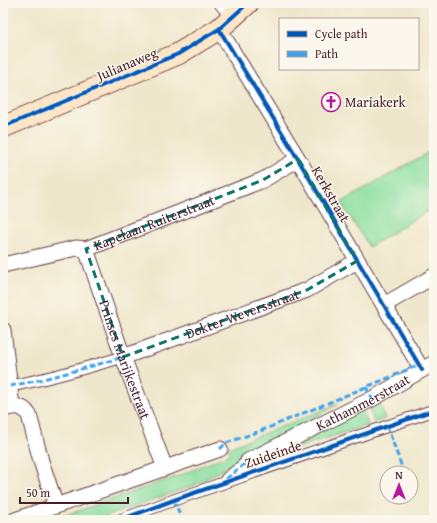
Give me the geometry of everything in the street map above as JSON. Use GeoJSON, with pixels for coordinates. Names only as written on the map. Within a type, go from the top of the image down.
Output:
{"type":"FeatureCollection","features":[{"type":"Feature","properties":{"kind":"main road","name":"Julianaweg"},"geometry":{"type":"LineString","coordinates":[[3,127],[178,54],[231,13]]}},
{"type":"Feature","properties":{"kind":"street","name":"Kerkstraat"},"geometry":{"type":"LineString","coordinates":[[231,13],[298,159],[384,305],[428,367]]}},
{"type":"Feature","properties":{"kind":"street","name":"Kapelaan Ruiterstraat"},"geometry":{"type":"LineString","coordinates":[[3,265],[76,248],[86,249],[263,180],[298,159]]}},
{"type":"Feature","properties":{"kind":"street","name":"Prinses Marijkestraat"},"geometry":{"type":"LineString","coordinates":[[86,249],[123,357],[165,468]]}},
{"type":"Feature","properties":{"kind":"street","name":"Dokter Weversstraat"},"geometry":{"type":"LineString","coordinates":[[123,357],[307,290],[357,261]]}},
{"type":"Feature","properties":{"kind":"street"},"geometry":{"type":"LineString","coordinates":[[384,305],[434,276]]}},
{"type":"Feature","properties":{"kind":"street"},"geometry":{"type":"LineString","coordinates":[[3,330],[10,386],[8,408],[21,407],[26,410],[29,415],[41,461],[56,506]]}},
{"type":"Feature","properties":{"kind":"street"},"geometry":{"type":"LineString","coordinates":[[10,386],[76,371],[123,357]]}},
{"type":"Feature","properties":{"kind":"street","name":"Kathammerstraat"},"geometry":{"type":"LineString","coordinates":[[248,461],[372,399],[428,367]]}},
{"type":"Feature","properties":{"kind":"street","name":"Zuideinde"},"geometry":{"type":"LineString","coordinates":[[120,520],[434,410]]}},
{"type":"Feature","properties":{"kind":"street"},"geometry":{"type":"LineString","coordinates":[[15,520],[220,449]]}},
{"type":"Feature","properties":{"kind":"street","name":"Zuideinde"},"geometry":{"type":"LineString","coordinates":[[220,484],[248,461]]}},
{"type":"Feature","properties":{"kind":"highlighted area"},"geometry":{"type":"Polygon","coordinates":[[[298,159],[357,261],[307,290],[123,357],[86,249],[263,180],[298,159]]]}},
{"type":"Feature","properties":{"kind":"green space"},"geometry":{"type":"Polygon","coordinates":[[[434,149],[434,207],[369,247],[341,203],[434,149]]]}},
{"type":"Feature","properties":{"kind":"green space"},"geometry":{"type":"Polygon","coordinates":[[[340,403],[195,485],[96,520],[52,520],[178,476],[230,454],[228,448],[340,403]]]}},
{"type":"Feature","properties":{"kind":"green space"},"geometry":{"type":"Polygon","coordinates":[[[380,403],[385,419],[374,422],[369,408],[380,403]]]}},
{"type":"Feature","properties":{"kind":"green space"},"geometry":{"type":"Polygon","coordinates":[[[362,409],[368,425],[278,454],[362,409]]]}},
{"type":"Feature","properties":{"kind":"marked path"},"geometry":{"type":"LineString","coordinates":[[10,386],[53,377],[123,357]]}},
{"type":"Feature","properties":{"kind":"marked path"},"geometry":{"type":"LineString","coordinates":[[220,449],[226,443],[263,430],[419,365]]}},
{"type":"Feature","properties":{"kind":"marked path"},"geometry":{"type":"LineString","coordinates":[[366,387],[372,399]]}},
{"type":"Feature","properties":{"kind":"marked path"},"geometry":{"type":"LineString","coordinates":[[387,426],[401,465]]}},
{"type":"Feature","properties":{"kind":"marked path"},"geometry":{"type":"LineString","coordinates":[[226,479],[248,461]]}},
{"type":"Feature","properties":{"kind":"marked path"},"geometry":{"type":"LineString","coordinates":[[174,500],[182,520]]}},
{"type":"Feature","properties":{"kind":"cycle path"},"geometry":{"type":"LineString","coordinates":[[3,127],[178,54],[219,29],[248,3]]}},
{"type":"Feature","properties":{"kind":"cycle path"},"geometry":{"type":"LineString","coordinates":[[219,29],[298,159],[422,370]]}},
{"type":"Feature","properties":{"kind":"cycle path"},"geometry":{"type":"LineString","coordinates":[[120,520],[434,410]]}},
{"type":"Feature","properties":{"kind":"place","name":"Mariakerk"},"geometry":{"type":"Point","coordinates":[331,102]}}]}
